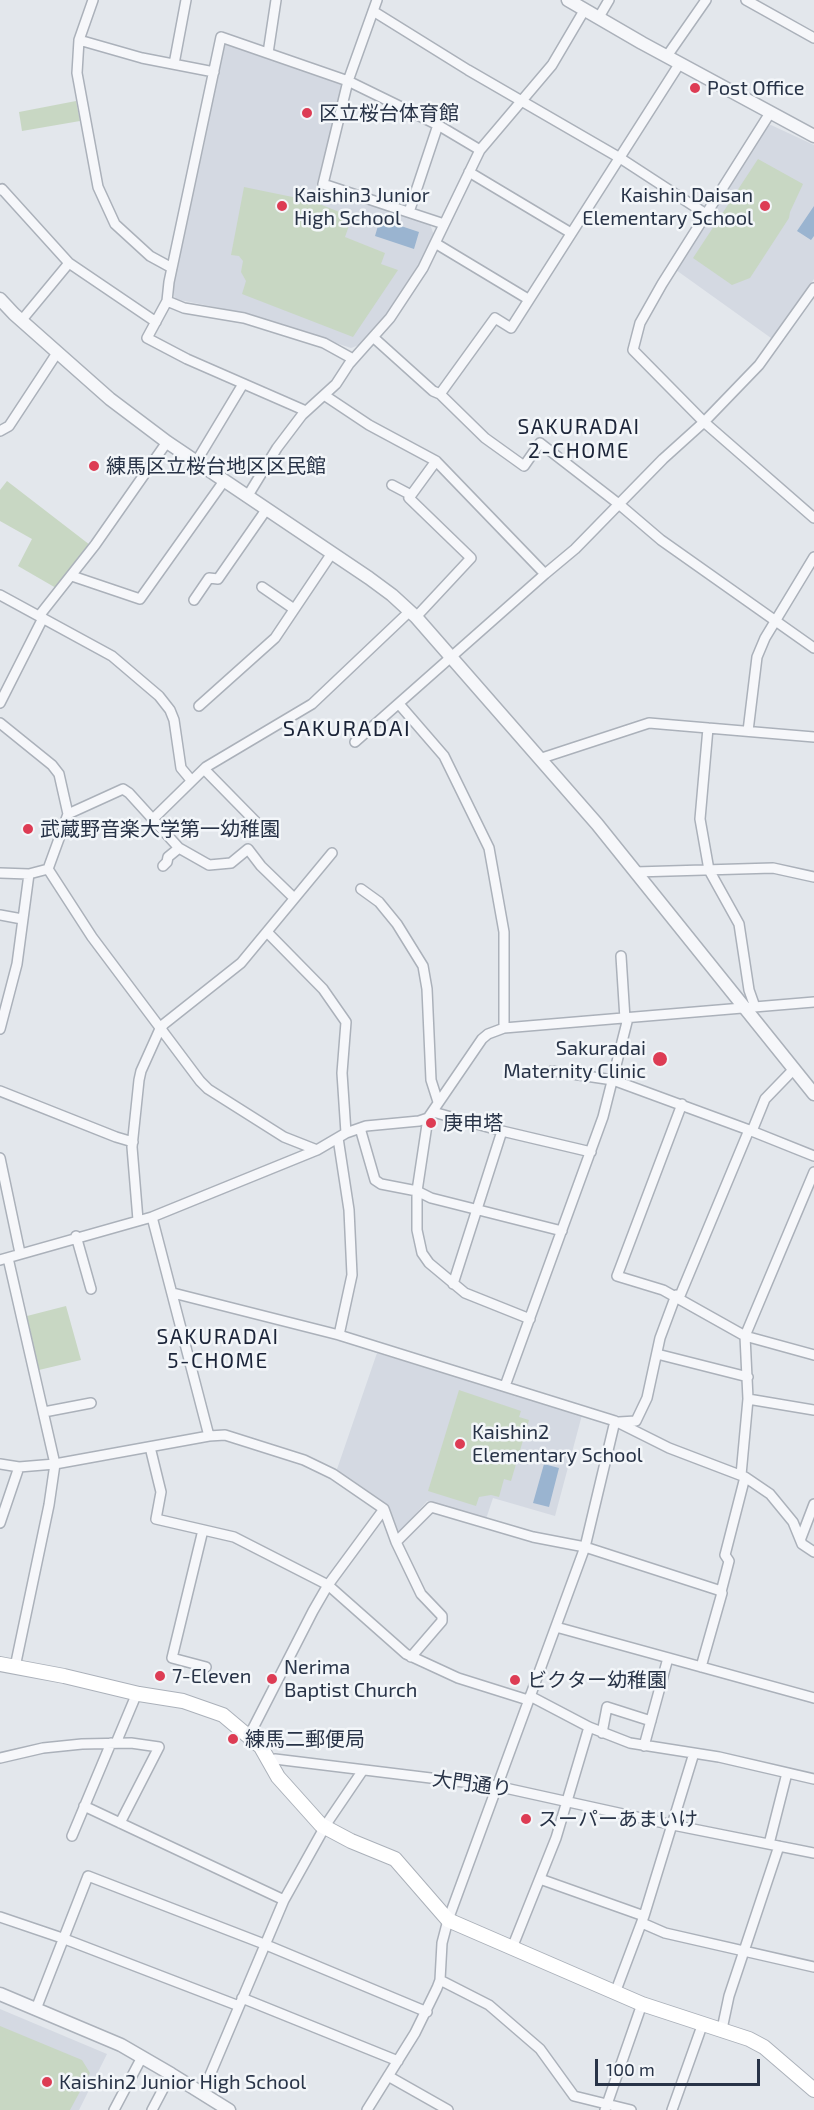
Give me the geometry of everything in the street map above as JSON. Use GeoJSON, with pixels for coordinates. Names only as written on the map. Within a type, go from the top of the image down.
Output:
{"type":"FeatureCollection","features":[{"type":"Feature","properties":{"kind":"main road"},"geometry":{"type":"LineString","coordinates":[[0,1664],[183,1701],[213,1710],[232,1721],[261,1747],[292,1795],[324,1828],[395,1859],[448,1920],[642,2004],[749,2039],[764,2047],[814,2090]]}},
{"type":"Feature","properties":{"kind":"street"},"geometry":{"type":"LineString","coordinates":[[93,0],[79,40],[76,73],[98,187],[115,224],[150,256],[172,268]]}},
{"type":"Feature","properties":{"kind":"street"},"geometry":{"type":"LineString","coordinates":[[174,64],[186,0]]}},
{"type":"Feature","properties":{"kind":"street"},"geometry":{"type":"LineString","coordinates":[[268,53],[276,0]]}},
{"type":"Feature","properties":{"kind":"street"},"geometry":{"type":"LineString","coordinates":[[376,0],[348,81],[323,184],[444,224]]}},
{"type":"Feature","properties":{"kind":"street"},"geometry":{"type":"LineString","coordinates":[[568,0],[770,113],[813,134]]}},
{"type":"Feature","properties":{"kind":"street"},"geometry":{"type":"LineString","coordinates":[[599,17],[609,0]]}},
{"type":"Feature","properties":{"kind":"street"},"geometry":{"type":"LineString","coordinates":[[667,56],[706,0]]}},
{"type":"Feature","properties":{"kind":"street"},"geometry":{"type":"LineString","coordinates":[[746,0],[814,38]]}},
{"type":"Feature","properties":{"kind":"street"},"geometry":{"type":"LineString","coordinates":[[247,497],[277,448],[306,411],[336,384],[354,359],[390,318],[423,268],[480,150],[552,65],[585,9]]}},
{"type":"Feature","properties":{"kind":"street"},"geometry":{"type":"LineString","coordinates":[[373,11],[468,70],[620,158],[706,214]]}},
{"type":"Feature","properties":{"kind":"street"},"geometry":{"type":"LineString","coordinates":[[306,411],[188,359],[147,338],[167,301],[221,37],[348,81],[438,125],[480,150]]}},
{"type":"Feature","properties":{"kind":"street"},"geometry":{"type":"LineString","coordinates":[[79,40],[142,58],[214,72]]}},
{"type":"Feature","properties":{"kind":"street"},"geometry":{"type":"LineString","coordinates":[[440,394],[495,318],[511,328],[680,63]]}},
{"type":"Feature","properties":{"kind":"street"},"geometry":{"type":"LineString","coordinates":[[770,113],[640,322],[633,350],[704,422],[814,518]]}},
{"type":"Feature","properties":{"kind":"street"},"geometry":{"type":"LineString","coordinates":[[409,212],[438,125]]}},
{"type":"Feature","properties":{"kind":"street"},"geometry":{"type":"LineString","coordinates":[[469,172],[571,233]]}},
{"type":"Feature","properties":{"kind":"street"},"geometry":{"type":"LineString","coordinates":[[0,190],[2,189],[69,263],[156,322]]}},
{"type":"Feature","properties":{"kind":"street"},"geometry":{"type":"LineString","coordinates":[[435,243],[528,299]]}},
{"type":"Feature","properties":{"kind":"street"},"geometry":{"type":"LineString","coordinates":[[21,321],[69,263]]}},
{"type":"Feature","properties":{"kind":"street"},"geometry":{"type":"LineString","coordinates":[[355,742],[575,549],[663,459],[704,422],[759,365],[814,288]]}},
{"type":"Feature","properties":{"kind":"street"},"geometry":{"type":"LineString","coordinates":[[0,299],[21,321],[110,399],[224,482],[392,595],[413,614],[542,758],[750,1007],[814,1094]]}},
{"type":"Feature","properties":{"kind":"street"},"geometry":{"type":"LineString","coordinates":[[167,301],[184,308],[244,318],[324,343],[354,359]]}},
{"type":"Feature","properties":{"kind":"street"},"geometry":{"type":"LineString","coordinates":[[373,337],[433,391],[440,394],[485,438],[524,466],[540,444],[620,505],[661,540],[814,648]]}},
{"type":"Feature","properties":{"kind":"street"},"geometry":{"type":"LineString","coordinates":[[0,431],[9,426],[57,353]]}},
{"type":"Feature","properties":{"kind":"street"},"geometry":{"type":"LineString","coordinates":[[196,462],[243,384]]}},
{"type":"Feature","properties":{"kind":"street"},"geometry":{"type":"LineString","coordinates":[[324,395],[369,425],[436,461],[545,574]]}},
{"type":"Feature","properties":{"kind":"street"},"geometry":{"type":"LineString","coordinates":[[0,703],[41,617],[167,442]]}},
{"type":"Feature","properties":{"kind":"street"},"geometry":{"type":"LineString","coordinates":[[153,819],[204,769],[235,748],[312,704],[413,614],[471,558],[409,498],[436,461]]}},
{"type":"Feature","properties":{"kind":"street"},"geometry":{"type":"LineString","coordinates":[[72,576],[140,599],[224,482]]}},
{"type":"Feature","properties":{"kind":"street"},"geometry":{"type":"LineString","coordinates":[[392,485],[411,495]]}},
{"type":"Feature","properties":{"kind":"street"},"geometry":{"type":"LineString","coordinates":[[194,600],[209,578],[218,579],[266,510]]}},
{"type":"Feature","properties":{"kind":"street"},"geometry":{"type":"LineString","coordinates":[[199,706],[275,638],[332,553]]}},
{"type":"Feature","properties":{"kind":"street"},"geometry":{"type":"LineString","coordinates":[[748,731],[757,657],[765,638],[814,557]]}},
{"type":"Feature","properties":{"kind":"street"},"geometry":{"type":"LineString","coordinates":[[262,587],[294,609]]}},
{"type":"Feature","properties":{"kind":"street"},"geometry":{"type":"LineString","coordinates":[[0,595],[112,656],[159,696],[170,710],[174,720],[181,768],[191,780]]}},
{"type":"Feature","properties":{"kind":"street"},"geometry":{"type":"LineString","coordinates":[[399,704],[444,756],[489,848],[504,932],[504,1028]]}},
{"type":"Feature","properties":{"kind":"street"},"geometry":{"type":"LineString","coordinates":[[0,723],[52,765],[59,774],[68,814],[48,869]]}},
{"type":"Feature","properties":{"kind":"street"},"geometry":{"type":"LineString","coordinates":[[542,758],[649,723],[814,737]]}},
{"type":"Feature","properties":{"kind":"street"},"geometry":{"type":"LineString","coordinates":[[708,728],[700,819],[710,870],[739,924],[750,1007]]}},
{"type":"Feature","properties":{"kind":"street"},"geometry":{"type":"LineString","coordinates":[[204,769],[256,822]]}},
{"type":"Feature","properties":{"kind":"street"},"geometry":{"type":"LineString","coordinates":[[68,814],[123,789],[179,848],[209,865],[231,863],[248,849],[261,866],[294,898]]}},
{"type":"Feature","properties":{"kind":"street"},"geometry":{"type":"LineString","coordinates":[[164,866],[168,857],[179,848]]}},
{"type":"Feature","properties":{"kind":"street"},"geometry":{"type":"LineString","coordinates":[[138,1220],[133,1142],[141,1071],[161,1028],[241,963],[332,853]]}},
{"type":"Feature","properties":{"kind":"street"},"geometry":{"type":"LineString","coordinates":[[635,872],[773,868],[814,877]]}},
{"type":"Feature","properties":{"kind":"street"},"geometry":{"type":"LineString","coordinates":[[0,873],[29,874],[48,869]]}},
{"type":"Feature","properties":{"kind":"street"},"geometry":{"type":"LineString","coordinates":[[48,869],[92,937],[208,1089],[284,1137],[317,1150]]}},
{"type":"Feature","properties":{"kind":"street"},"geometry":{"type":"LineString","coordinates":[[0,1029],[4,1002],[17,964],[29,874]]}},
{"type":"Feature","properties":{"kind":"street"},"geometry":{"type":"LineString","coordinates":[[361,889],[379,902],[423,966],[427,989],[431,1080],[438,1102]]}},
{"type":"Feature","properties":{"kind":"street"},"geometry":{"type":"LineString","coordinates":[[0,915],[22,919]]}},
{"type":"Feature","properties":{"kind":"street"},"geometry":{"type":"LineString","coordinates":[[267,932],[323,989],[346,1022],[342,1073],[342,1136],[352,1275],[339,1335]]}},
{"type":"Feature","properties":{"kind":"street"},"geometry":{"type":"LineString","coordinates":[[505,1386],[591,1152],[614,1080],[626,1018],[621,956]]}},
{"type":"Feature","properties":{"kind":"street"},"geometry":{"type":"LineString","coordinates":[[531,1318],[465,1293],[453,1284],[429,1263],[422,1253],[417,1230],[417,1191],[430,1115],[482,1039],[504,1028],[814,1002]]}},
{"type":"Feature","properties":{"kind":"street"},"geometry":{"type":"LineString","coordinates":[[617,1421],[636,1420],[639,1417],[647,1398],[657,1354],[677,1297],[751,1130],[765,1099],[794,1069]]}},
{"type":"Feature","properties":{"kind":"street"},"geometry":{"type":"LineString","coordinates":[[552,1071],[614,1080],[751,1130],[814,1156]]}},
{"type":"Feature","properties":{"kind":"street"},"geometry":{"type":"LineString","coordinates":[[0,1091],[133,1142]]}},
{"type":"Feature","properties":{"kind":"street"},"geometry":{"type":"LineString","coordinates":[[682,1104],[617,1276],[663,1290],[745,1336],[814,1355]]}},
{"type":"Feature","properties":{"kind":"street"},"geometry":{"type":"LineString","coordinates":[[15,1667],[55,1464],[44,1412],[4,1259],[76,1236],[152,1216],[317,1150],[360,1128],[419,1121],[430,1115],[591,1152]]}},
{"type":"Feature","properties":{"kind":"street"},"geometry":{"type":"LineString","coordinates":[[360,1128],[375,1180],[381,1184],[417,1191],[431,1198],[562,1231]]}},
{"type":"Feature","properties":{"kind":"street"},"geometry":{"type":"LineString","coordinates":[[453,1284],[501,1131]]}},
{"type":"Feature","properties":{"kind":"street"},"geometry":{"type":"LineString","coordinates":[[0,1158],[2,1183],[20,1253]]}},
{"type":"Feature","properties":{"kind":"street"},"geometry":{"type":"LineString","coordinates":[[701,1667],[722,1593],[729,1561],[725,1555],[743,1476],[748,1399],[745,1336],[814,1172]]}},
{"type":"Feature","properties":{"kind":"street"},"geometry":{"type":"LineString","coordinates":[[152,1216],[209,1436]]}},
{"type":"Feature","properties":{"kind":"street"},"geometry":{"type":"LineString","coordinates":[[76,1236],[91,1289]]}},
{"type":"Feature","properties":{"kind":"street"},"geometry":{"type":"LineString","coordinates":[[173,1293],[339,1335],[617,1421],[669,1448],[743,1476],[770,1494],[793,1522],[802,1544],[814,1552]]}},
{"type":"Feature","properties":{"kind":"street"},"geometry":{"type":"LineString","coordinates":[[657,1354],[747,1377]]}},
{"type":"Feature","properties":{"kind":"street"},"geometry":{"type":"LineString","coordinates":[[748,1399],[814,1410]]}},
{"type":"Feature","properties":{"kind":"street"},"geometry":{"type":"LineString","coordinates":[[44,1412],[91,1403]]}},
{"type":"Feature","properties":{"kind":"street"},"geometry":{"type":"LineString","coordinates":[[367,2110],[427,2012],[440,1980],[442,1943],[448,1920],[585,1547],[617,1421]]}},
{"type":"Feature","properties":{"kind":"street"},"geometry":{"type":"LineString","coordinates":[[0,1464],[19,1467],[55,1464],[225,1435],[304,1460],[333,1474],[384,1509],[396,1542],[421,1594],[442,1616],[442,1621],[411,1657]]}},
{"type":"Feature","properties":{"kind":"street"},"geometry":{"type":"LineString","coordinates":[[150,1447],[161,1492],[156,1519],[234,1536],[328,1585],[411,1657],[458,1678],[529,1698],[602,1733],[644,1746],[694,1753],[814,1779]]}},
{"type":"Feature","properties":{"kind":"street"},"geometry":{"type":"LineString","coordinates":[[0,1523],[19,1467]]}},
{"type":"Feature","properties":{"kind":"street"},"geometry":{"type":"LineString","coordinates":[[801,1538],[814,1504]]}},
{"type":"Feature","properties":{"kind":"street"},"geometry":{"type":"LineString","coordinates":[[396,1542],[430,1506],[533,1537],[585,1547],[721,1592]]}},
{"type":"Feature","properties":{"kind":"street"},"geometry":{"type":"LineString","coordinates":[[249,1736],[328,1585],[384,1509]]}},
{"type":"Feature","properties":{"kind":"street"},"geometry":{"type":"LineString","coordinates":[[203,1530],[172,1658],[206,1667]]}},
{"type":"Feature","properties":{"kind":"street"},"geometry":{"type":"LineString","coordinates":[[556,1627],[814,1698]]}},
{"type":"Feature","properties":{"kind":"street"},"geometry":{"type":"LineString","coordinates":[[644,1746],[668,1658]]}},
{"type":"Feature","properties":{"kind":"street"},"geometry":{"type":"LineString","coordinates":[[72,1836],[137,1693]]}},
{"type":"Feature","properties":{"kind":"street"},"geometry":{"type":"LineString","coordinates":[[602,1733],[607,1707],[651,1721]]}},
{"type":"Feature","properties":{"kind":"street"},"geometry":{"type":"LineString","coordinates":[[512,1947],[556,1838],[589,1727]]}},
{"type":"Feature","properties":{"kind":"street"},"geometry":{"type":"LineString","coordinates":[[0,1758],[44,1748],[113,1743],[159,1748],[120,1823]]}},
{"type":"Feature","properties":{"kind":"street"},"geometry":{"type":"LineString","coordinates":[[615,1992],[643,1920],[694,1753]]}},
{"type":"Feature","properties":{"kind":"street","name":"大門通り"},"geometry":{"type":"LineString","coordinates":[[268,1761],[275,1759],[496,1786],[673,1826],[814,1853]]}},
{"type":"Feature","properties":{"kind":"street"},"geometry":{"type":"LineString","coordinates":[[202,2094],[284,1900],[324,1828],[363,1770]]}},
{"type":"Feature","properties":{"kind":"street"},"geometry":{"type":"LineString","coordinates":[[722,2029],[729,1996],[744,1952],[774,1845],[787,1773]]}},
{"type":"Feature","properties":{"kind":"street"},"geometry":{"type":"LineString","coordinates":[[84,1806],[284,1900]]}},
{"type":"Feature","properties":{"kind":"street"},"geometry":{"type":"LineString","coordinates":[[36,2009],[87,1876],[264,1944],[427,2012]]}},
{"type":"Feature","properties":{"kind":"street"},"geometry":{"type":"LineString","coordinates":[[540,1879],[643,1920],[665,1933],[814,1966]]}},
{"type":"Feature","properties":{"kind":"street"},"geometry":{"type":"LineString","coordinates":[[0,1917],[241,2002],[398,2061]]}},
{"type":"Feature","properties":{"kind":"street"},"geometry":{"type":"LineString","coordinates":[[440,1980],[489,2005],[540,2049],[574,2096],[606,2107],[632,2110]]}},
{"type":"Feature","properties":{"kind":"street"},"geometry":{"type":"LineString","coordinates":[[0,1994],[100,2036],[142,2057],[228,2110]]}},
{"type":"Feature","properties":{"kind":"street"},"geometry":{"type":"LineString","coordinates":[[606,2107],[642,2004]]}},
{"type":"Feature","properties":{"kind":"street"},"geometry":{"type":"LineString","coordinates":[[672,2110],[703,2023]]}},
{"type":"Feature","properties":{"kind":"street"},"geometry":{"type":"LineString","coordinates":[[114,2110],[142,2057]]}},
{"type":"Feature","properties":{"kind":"street"},"geometry":{"type":"LineString","coordinates":[[152,2110],[171,2074]]}},
{"type":"Feature","properties":{"kind":"street"},"geometry":{"type":"LineString","coordinates":[[388,2076],[446,2110]]}},
{"type":"Feature","properties":{"kind":"shaded area","name":"Kaishin3 Junior High School"},"geometry":{"type":"Polygon","coordinates":[[[228,42],[338,80],[342,86],[316,188],[430,224],[435,238],[421,264],[386,315],[359,345],[351,348],[244,313],[175,299],[172,286],[204,145],[223,46],[228,42]]]}},
{"type":"Feature","properties":{"kind":"shaded area","name":"Kaishin Daisan Elementary School"},"geometry":{"type":"Polygon","coordinates":[[[771,125],[814,145],[814,279],[775,337],[771,338],[676,270],[766,126],[771,125]]]}},
{"type":"Feature","properties":{"kind":"shaded area","name":"Kaishin2 Elementary School"},"geometry":{"type":"Polygon","coordinates":[[[377,1353],[582,1415],[555,1516],[493,1498],[486,1519],[427,1501],[400,1532],[394,1531],[385,1506],[336,1472],[377,1353]]]}},
{"type":"Feature","properties":{"kind":"shaded area","name":"Kaishin2 Junior High School"},"geometry":{"type":"Polygon","coordinates":[[[0,2009],[107,2054],[79,2110],[0,2110],[0,2009]]]}},
{"type":"Feature","properties":{"kind":"green space"},"geometry":{"type":"Polygon","coordinates":[[[76,101],[80,121],[22,131],[19,112],[76,101]]]}},
{"type":"Feature","properties":{"kind":"green space"},"geometry":{"type":"Polygon","coordinates":[[[758,159],[803,184],[789,218],[750,278],[732,285],[693,258],[758,159]]]}},
{"type":"Feature","properties":{"kind":"green space"},"geometry":{"type":"Polygon","coordinates":[[[244,187],[312,201],[352,217],[345,237],[385,253],[381,264],[398,270],[353,337],[242,294],[246,281],[241,272],[243,261],[239,256],[231,255],[244,187]]]}},
{"type":"Feature","properties":{"kind":"green space"},"geometry":{"type":"Polygon","coordinates":[[[7,481],[90,545],[56,588],[18,566],[32,539],[0,521],[0,490],[7,481]]]}},
{"type":"Feature","properties":{"kind":"green space"},"geometry":{"type":"Polygon","coordinates":[[[66,1306],[81,1360],[39,1370],[27,1316],[66,1306]]]}},
{"type":"Feature","properties":{"kind":"green space"},"geometry":{"type":"Polygon","coordinates":[[[459,1390],[521,1411],[519,1417],[529,1420],[511,1481],[504,1479],[499,1497],[491,1495],[479,1497],[476,1506],[428,1491],[459,1390]]]}},
{"type":"Feature","properties":{"kind":"green space","name":"Kaishin2 Junior High School"},"geometry":{"type":"Polygon","coordinates":[[[0,2026],[82,2060],[90,2073],[70,2110],[0,2110],[0,2026]]]}},
{"type":"Feature","properties":{"kind":"water"},"geometry":{"type":"Polygon","coordinates":[[[814,206],[814,236],[811,240],[797,231],[814,206]]]}},
{"type":"Feature","properties":{"kind":"water"},"geometry":{"type":"Polygon","coordinates":[[[380,219],[419,232],[414,249],[375,236],[380,219]]]}},
{"type":"Feature","properties":{"kind":"water"},"geometry":{"type":"Polygon","coordinates":[[[544,1464],[559,1468],[549,1507],[533,1503],[544,1464]]]}},
{"type":"Feature","properties":{"kind":"place","name":"Post Office"},"geometry":{"type":"Point","coordinates":[695,88]}},
{"type":"Feature","properties":{"kind":"place","name":"区立桜台体育館"},"geometry":{"type":"Point","coordinates":[307,113]}},
{"type":"Feature","properties":{"kind":"place","name":"Kaishin3 Junior High School"},"geometry":{"type":"Point","coordinates":[282,206]}},
{"type":"Feature","properties":{"kind":"place","name":"Kaishin Daisan Elementary School"},"geometry":{"type":"Point","coordinates":[765,206]}},
{"type":"Feature","properties":{"kind":"place","name":"練馬区立桜台地区区民館"},"geometry":{"type":"Point","coordinates":[94,466]}},
{"type":"Feature","properties":{"kind":"place","name":"武蔵野音楽大学第一幼稚園"},"geometry":{"type":"Point","coordinates":[28,829]}},
{"type":"Feature","properties":{"kind":"place","name":"Sakuradai Maternity Clinic"},"geometry":{"type":"Point","coordinates":[660,1059]}},
{"type":"Feature","properties":{"kind":"place","name":"庚申塔"},"geometry":{"type":"Point","coordinates":[431,1123]}},
{"type":"Feature","properties":{"kind":"place","name":"Kaishin2 Elementary School"},"geometry":{"type":"Point","coordinates":[460,1444]}},
{"type":"Feature","properties":{"kind":"place","name":"7-Eleven"},"geometry":{"type":"Point","coordinates":[160,1676]}},
{"type":"Feature","properties":{"kind":"place","name":"Nerima Baptist Church"},"geometry":{"type":"Point","coordinates":[272,1679]}},
{"type":"Feature","properties":{"kind":"place","name":"ビクター幼稚園"},"geometry":{"type":"Point","coordinates":[515,1680]}},
{"type":"Feature","properties":{"kind":"place","name":"練馬二郵便局"},"geometry":{"type":"Point","coordinates":[233,1739]}},
{"type":"Feature","properties":{"kind":"place","name":"スーパーあまいけ"},"geometry":{"type":"Point","coordinates":[526,1819]}},
{"type":"Feature","properties":{"kind":"place","name":"Kaishin2 Junior High School"},"geometry":{"type":"Point","coordinates":[47,2082]}},
{"type":"Feature","properties":{"kind":"district","name":"SAKURADAI 2-CHOME"},"geometry":{"type":"Point","coordinates":[579,439]}},
{"type":"Feature","properties":{"kind":"district","name":"SAKURADAI"},"geometry":{"type":"Point","coordinates":[347,729]}},
{"type":"Feature","properties":{"kind":"district","name":"SAKURADAI 5-CHOME"},"geometry":{"type":"Point","coordinates":[218,1349]}}]}
